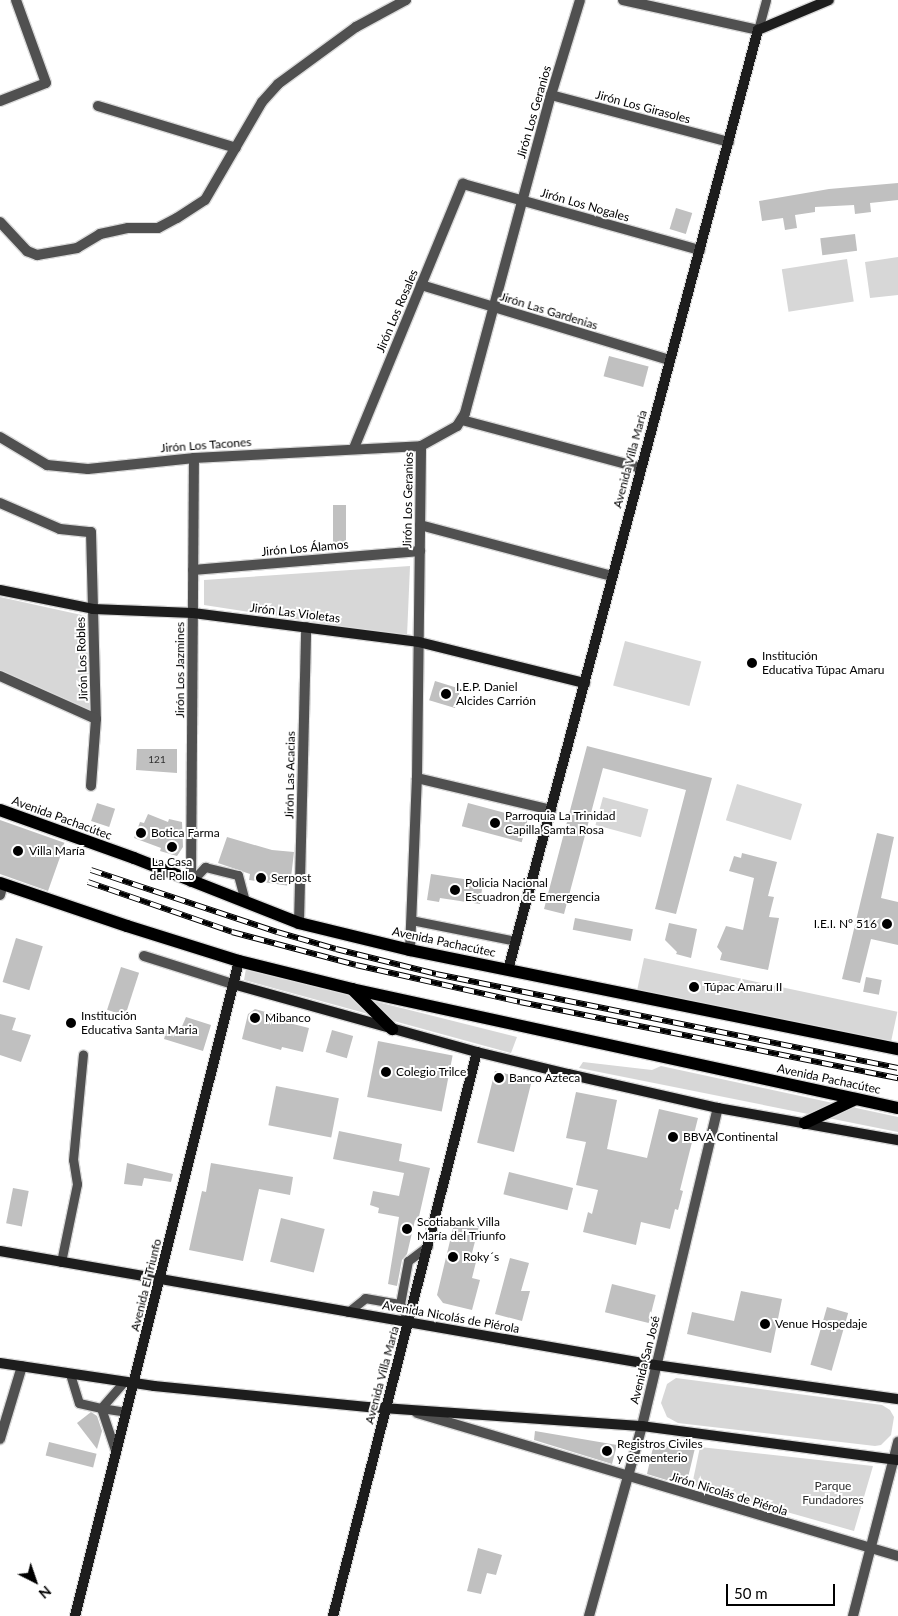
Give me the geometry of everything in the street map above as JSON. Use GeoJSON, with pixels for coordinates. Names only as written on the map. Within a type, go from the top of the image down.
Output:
{"type":"FeatureCollection","features":[{"type":"Feature","properties":{"kind":"main road","name":"Avenida Pachacútec"},"geometry":{"type":"LineString","coordinates":[[0,810],[134,858],[299,923],[410,950],[898,1050]]}},
{"type":"Feature","properties":{"kind":"main road","name":"Avenida Pachacútec"},"geometry":{"type":"LineString","coordinates":[[1,888],[239,961],[352,990],[898,1108]]}},
{"type":"Feature","properties":{"kind":"main road"},"geometry":{"type":"LineString","coordinates":[[352,990],[392,1029]]}},
{"type":"Feature","properties":{"kind":"main road"},"geometry":{"type":"LineString","coordinates":[[805,1123],[856,1099]]}},
{"type":"Feature","properties":{"kind":"street"},"geometry":{"type":"LineString","coordinates":[[0,101],[46,83],[16,0]]}},
{"type":"Feature","properties":{"kind":"street","name":"Jirón Los Geranios"},"geometry":{"type":"LineString","coordinates":[[410,950],[417,778],[421,446],[451,430],[462,420],[580,0]]}},
{"type":"Feature","properties":{"kind":"street"},"geometry":{"type":"LineString","coordinates":[[623,0],[758,30],[829,0]]}},
{"type":"Feature","properties":{"kind":"street"},"geometry":{"type":"LineString","coordinates":[[0,222],[27,251],[37,255],[77,248],[100,234],[128,228],[158,228],[205,200],[262,102],[278,84],[356,27],[399,2]]}},
{"type":"Feature","properties":{"kind":"street","name":"Avenida Villa María"},"geometry":{"type":"LineString","coordinates":[[508,970],[758,30]]}},
{"type":"Feature","properties":{"kind":"street","name":"Jirón Los Girasoles"},"geometry":{"type":"LineString","coordinates":[[552,95],[728,142]]}},
{"type":"Feature","properties":{"kind":"street"},"geometry":{"type":"LineString","coordinates":[[98,106],[236,148]]}},
{"type":"Feature","properties":{"kind":"street","name":"Jirón Los Nogales"},"geometry":{"type":"LineString","coordinates":[[463,184],[700,250]]}},
{"type":"Feature","properties":{"kind":"street","name":"Jirón Los Rosales"},"geometry":{"type":"LineString","coordinates":[[354,448],[463,184]]}},
{"type":"Feature","properties":{"kind":"street","name":"Jirón Las Gardenias"},"geometry":{"type":"LineString","coordinates":[[421,285],[670,360]]}},
{"type":"Feature","properties":{"kind":"street"},"geometry":{"type":"LineString","coordinates":[[462,420],[641,468]]}},
{"type":"Feature","properties":{"kind":"street","name":"Jirón Los Tacones"},"geometry":{"type":"LineString","coordinates":[[0,437],[47,465],[88,469],[194,458],[354,448],[421,446]]}},
{"type":"Feature","properties":{"kind":"street","name":"Jirón Los Jazmines"},"geometry":{"type":"LineString","coordinates":[[191,882],[194,458]]}},
{"type":"Feature","properties":{"kind":"street","name":"Jirón Los Robles"},"geometry":{"type":"LineString","coordinates":[[0,503],[60,529],[91,532],[96,719],[91,786]]}},
{"type":"Feature","properties":{"kind":"street"},"geometry":{"type":"LineString","coordinates":[[420,525],[612,576]]}},
{"type":"Feature","properties":{"kind":"street","name":"Jirón Los Álamos"},"geometry":{"type":"LineString","coordinates":[[193,570],[420,551]]}},
{"type":"Feature","properties":{"kind":"street","name":"Jirón Las Violetas"},"geometry":{"type":"LineString","coordinates":[[0,590],[93,609],[193,613],[419,642],[584,682]]}},
{"type":"Feature","properties":{"kind":"street","name":"Jirón Las Acacias"},"geometry":{"type":"LineString","coordinates":[[299,923],[306,627]]}},
{"type":"Feature","properties":{"kind":"street"},"geometry":{"type":"LineString","coordinates":[[0,676],[96,719]]}},
{"type":"Feature","properties":{"kind":"street"},"geometry":{"type":"LineString","coordinates":[[417,778],[551,810]]}},
{"type":"Feature","properties":{"kind":"street"},"geometry":{"type":"LineString","coordinates":[[144,956],[233,984],[476,1052],[718,1108],[898,1140]]}},
{"type":"Feature","properties":{"kind":"street","name":"Avenida El Triunfo"},"geometry":{"type":"LineString","coordinates":[[75,1616],[126,1412],[129,1382],[160,1280],[239,961]]}},
{"type":"Feature","properties":{"kind":"street","name":"Avenida Villa María"},"geometry":{"type":"LineString","coordinates":[[333,1616],[476,1052]]}},
{"type":"Feature","properties":{"kind":"street","name":"Avenida San José"},"geometry":{"type":"LineString","coordinates":[[589,1616],[642,1426],[718,1108]]}},
{"type":"Feature","properties":{"kind":"street","name":"Avenida Nicolás de Piérola"},"geometry":{"type":"LineString","coordinates":[[0,1251],[657,1365],[898,1399]]}},
{"type":"Feature","properties":{"kind":"street"},"geometry":{"type":"LineString","coordinates":[[0,1363],[129,1382],[386,1409],[642,1426],[896,1460]]}},
{"type":"Feature","properties":{"kind":"street"},"geometry":{"type":"LineString","coordinates":[[0,1439],[22,1366]]}},
{"type":"Feature","properties":{"kind":"street","name":"Jirón Nicolás de Piérola"},"geometry":{"type":"LineString","coordinates":[[409,1410],[898,1556]]}},
{"type":"Feature","properties":{"kind":"street"},"geometry":{"type":"LineString","coordinates":[[853,1616],[896,1460],[898,1442]]}},
{"type":"Feature","properties":{"kind":"lane"},"geometry":{"type":"LineString","coordinates":[[758,30],[766,0]]}},
{"type":"Feature","properties":{"kind":"lane"},"geometry":{"type":"LineString","coordinates":[[191,882],[205,866],[238,875],[245,902]]}},
{"type":"Feature","properties":{"kind":"lane"},"geometry":{"type":"LineString","coordinates":[[411,920],[516,941]]}},
{"type":"Feature","properties":{"kind":"lane"},"geometry":{"type":"LineString","coordinates":[[61,1262],[77,1184],[74,1160],[83,1054]]}},
{"type":"Feature","properties":{"kind":"lane"},"geometry":{"type":"LineString","coordinates":[[409,1322],[400,1304],[408,1261],[428,1246]]}},
{"type":"Feature","properties":{"kind":"lane"},"geometry":{"type":"LineString","coordinates":[[348,1312],[365,1298],[400,1304]]}},
{"type":"Feature","properties":{"kind":"lane"},"geometry":{"type":"LineString","coordinates":[[70,1374],[79,1403],[126,1412]]}},
{"type":"Feature","properties":{"kind":"lane"},"geometry":{"type":"LineString","coordinates":[[101,1408],[129,1382]]}},
{"type":"Feature","properties":{"kind":"lane"},"geometry":{"type":"LineString","coordinates":[[101,1408],[116,1453]]}},
{"type":"Feature","properties":{"kind":"green space"},"geometry":{"type":"Polygon","coordinates":[[[898,257],[898,295],[870,298],[865,262],[898,257]]]}},
{"type":"Feature","properties":{"kind":"green space"},"geometry":{"type":"Polygon","coordinates":[[[847,259],[854,301],[789,312],[782,269],[847,259]]]}},
{"type":"Feature","properties":{"kind":"green space"},"geometry":{"type":"Polygon","coordinates":[[[410,566],[407,636],[204,605],[204,580],[410,566]]]}},
{"type":"Feature","properties":{"kind":"green space"},"geometry":{"type":"Polygon","coordinates":[[[0,597],[86,616],[90,711],[0,670],[0,597]]]}},
{"type":"Feature","properties":{"kind":"green space"},"geometry":{"type":"Polygon","coordinates":[[[625,641],[701,661],[689,706],[613,685],[625,641]]]}},
{"type":"Feature","properties":{"kind":"green space"},"geometry":{"type":"Polygon","coordinates":[[[737,784],[802,804],[791,840],[726,820],[737,784]]]}},
{"type":"Feature","properties":{"kind":"green space"},"geometry":{"type":"Polygon","coordinates":[[[603,797],[648,809],[641,837],[595,825],[603,797]]]}},
{"type":"Feature","properties":{"kind":"green space"},"geometry":{"type":"Polygon","coordinates":[[[644,958],[897,1012],[890,1044],[637,990],[644,958]]]}},
{"type":"Feature","properties":{"kind":"green space"},"geometry":{"type":"Polygon","coordinates":[[[246,969],[517,1037],[511,1053],[244,980],[246,969]]]}},
{"type":"Feature","properties":{"kind":"green space"},"geometry":{"type":"Polygon","coordinates":[[[583,1062],[652,1070],[661,1066],[898,1117],[898,1132],[579,1068],[583,1062]]]}},
{"type":"Feature","properties":{"kind":"green space"},"geometry":{"type":"Polygon","coordinates":[[[676,1378],[882,1405],[890,1410],[894,1417],[891,1435],[881,1445],[875,1446],[678,1423],[667,1417],[661,1403],[667,1384],[676,1378]]]}},
{"type":"Feature","properties":{"kind":"green space","name":"Parque Fundadores"},"geometry":{"type":"Polygon","coordinates":[[[700,1447],[873,1466],[854,1531],[692,1485],[700,1447]]]}},
{"type":"Feature","properties":{"kind":"building"},"geometry":{"type":"Polygon","coordinates":[[[898,183],[898,200],[870,203],[871,212],[855,214],[854,205],[815,207],[815,212],[795,215],[797,228],[785,230],[783,218],[762,221],[759,201],[829,189],[898,183]]]}},
{"type":"Feature","properties":{"kind":"building"},"geometry":{"type":"Polygon","coordinates":[[[676,208],[692,213],[686,234],[670,229],[676,208]]]}},
{"type":"Feature","properties":{"kind":"building"},"geometry":{"type":"Polygon","coordinates":[[[855,234],[857,251],[822,255],[820,238],[855,234]]]}},
{"type":"Feature","properties":{"kind":"building"},"geometry":{"type":"Polygon","coordinates":[[[609,356],[649,367],[643,387],[604,376],[609,356]]]}},
{"type":"Feature","properties":{"kind":"building"},"geometry":{"type":"Polygon","coordinates":[[[333,505],[346,505],[346,544],[333,544],[333,505]]]}},
{"type":"Feature","properties":{"kind":"building","name":"I.E.P. Daniel Alcides Carrión"},"geometry":{"type":"Polygon","coordinates":[[[435,681],[461,689],[455,708],[429,700],[435,681]]]}},
{"type":"Feature","properties":{"kind":"building"},"geometry":{"type":"Polygon","coordinates":[[[587,746],[712,778],[676,914],[655,909],[686,790],[603,768],[564,914],[544,909],[587,746]]]}},
{"type":"Feature","properties":{"kind":"building"},"geometry":{"type":"Polygon","coordinates":[[[137,749],[177,749],[177,773],[136,770],[137,749]]]}},
{"type":"Feature","properties":{"kind":"building"},"geometry":{"type":"Polygon","coordinates":[[[97,803],[115,809],[109,827],[91,821],[97,803]]]}},
{"type":"Feature","properties":{"kind":"building","name":"Parroquia La Trinidad Capilla Samta Rosa"},"geometry":{"type":"Polygon","coordinates":[[[468,803],[528,819],[522,842],[462,826],[468,803]]]}},
{"type":"Feature","properties":{"kind":"building"},"geometry":{"type":"Polygon","coordinates":[[[148,814],[168,822],[169,819],[182,822],[183,847],[177,856],[160,851],[161,848],[134,838],[140,822],[144,823],[148,814]]]}},
{"type":"Feature","properties":{"kind":"building"},"geometry":{"type":"Polygon","coordinates":[[[0,820],[65,843],[48,891],[0,874],[0,820]]]}},
{"type":"Feature","properties":{"kind":"building"},"geometry":{"type":"Polygon","coordinates":[[[877,833],[894,837],[881,898],[898,902],[898,945],[871,939],[860,983],[842,979],[877,833]]]}},
{"type":"Feature","properties":{"kind":"building"},"geometry":{"type":"Polygon","coordinates":[[[227,837],[272,850],[294,852],[290,886],[249,880],[250,874],[218,863],[227,837]]]}},
{"type":"Feature","properties":{"kind":"building"},"geometry":{"type":"Polygon","coordinates":[[[742,853],[777,862],[768,896],[774,897],[769,917],[779,918],[768,970],[720,960],[722,953],[717,947],[726,926],[743,930],[754,878],[729,871],[734,856],[741,858],[742,853]]]}},
{"type":"Feature","properties":{"kind":"building","name":"Policia Nacional Escuadron de Emergencia"},"geometry":{"type":"Polygon","coordinates":[[[431,874],[483,882],[480,904],[440,898],[439,902],[427,900],[431,874]]]}},
{"type":"Feature","properties":{"kind":"building"},"geometry":{"type":"Polygon","coordinates":[[[575,918],[633,929],[631,941],[573,930],[575,918]]]}},
{"type":"Feature","properties":{"kind":"building"},"geometry":{"type":"Polygon","coordinates":[[[669,923],[697,929],[691,958],[676,954],[677,952],[665,940],[669,923]]]}},
{"type":"Feature","properties":{"kind":"building"},"geometry":{"type":"Polygon","coordinates":[[[16,938],[43,946],[29,990],[3,982],[16,938]]]}},
{"type":"Feature","properties":{"kind":"building"},"geometry":{"type":"Polygon","coordinates":[[[121,967],[139,973],[125,1016],[107,1010],[121,967]]]}},
{"type":"Feature","properties":{"kind":"building"},"geometry":{"type":"Polygon","coordinates":[[[866,977],[882,980],[879,995],[863,992],[866,977]]]}},
{"type":"Feature","properties":{"kind":"building"},"geometry":{"type":"Polygon","coordinates":[[[255,1009],[290,1019],[289,1023],[309,1028],[303,1052],[282,1047],[281,1050],[242,1039],[248,1014],[255,1009]]]}},
{"type":"Feature","properties":{"kind":"building"},"geometry":{"type":"Polygon","coordinates":[[[0,1014],[16,1018],[12,1030],[31,1035],[21,1062],[0,1055],[0,1014]]]}},
{"type":"Feature","properties":{"kind":"building"},"geometry":{"type":"Polygon","coordinates":[[[186,1017],[211,1025],[203,1051],[164,1039],[167,1028],[180,1031],[186,1017]]]}},
{"type":"Feature","properties":{"kind":"building"},"geometry":{"type":"Polygon","coordinates":[[[332,1030],[353,1036],[347,1058],[326,1052],[332,1030]]]}},
{"type":"Feature","properties":{"kind":"building"},"geometry":{"type":"Polygon","coordinates":[[[378,1041],[453,1056],[442,1111],[367,1097],[378,1041]]]}},
{"type":"Feature","properties":{"kind":"building"},"geometry":{"type":"Polygon","coordinates":[[[495,1071],[532,1080],[514,1152],[477,1143],[495,1071]]]}},
{"type":"Feature","properties":{"kind":"building"},"geometry":{"type":"Polygon","coordinates":[[[276,1086],[339,1098],[331,1137],[268,1125],[276,1086]]]}},
{"type":"Feature","properties":{"kind":"building"},"geometry":{"type":"Polygon","coordinates":[[[576,1092],[617,1100],[607,1149],[647,1158],[659,1109],[698,1118],[680,1190],[683,1191],[678,1210],[675,1209],[670,1229],[641,1222],[636,1245],[583,1232],[588,1212],[592,1214],[598,1190],[576,1185],[586,1142],[566,1138],[576,1092]]]}},
{"type":"Feature","properties":{"kind":"building"},"geometry":{"type":"Polygon","coordinates":[[[339,1131],[402,1144],[399,1161],[430,1168],[418,1221],[415,1220],[407,1254],[402,1260],[397,1286],[388,1284],[399,1217],[378,1213],[379,1208],[370,1205],[373,1191],[399,1196],[404,1173],[333,1159],[339,1131]]]}},
{"type":"Feature","properties":{"kind":"building"},"geometry":{"type":"Polygon","coordinates":[[[127,1163],[173,1174],[171,1182],[144,1178],[142,1186],[124,1184],[127,1163]]]}},
{"type":"Feature","properties":{"kind":"building"},"geometry":{"type":"Polygon","coordinates":[[[211,1163],[293,1177],[290,1195],[259,1189],[243,1261],[189,1250],[202,1191],[206,1192],[211,1163]]]}},
{"type":"Feature","properties":{"kind":"building"},"geometry":{"type":"Polygon","coordinates":[[[509,1172],[573,1188],[567,1210],[503,1194],[509,1172]]]}},
{"type":"Feature","properties":{"kind":"building"},"geometry":{"type":"Polygon","coordinates":[[[13,1188],[29,1191],[22,1226],[6,1223],[13,1188]]]}},
{"type":"Feature","properties":{"kind":"building"},"geometry":{"type":"Polygon","coordinates":[[[281,1218],[325,1229],[314,1273],[270,1262],[281,1218]]]}},
{"type":"Feature","properties":{"kind":"building"},"geometry":{"type":"Polygon","coordinates":[[[455,1220],[479,1226],[472,1253],[478,1254],[472,1278],[480,1280],[472,1310],[443,1303],[437,1295],[455,1220]]]}},
{"type":"Feature","properties":{"kind":"building"},"geometry":{"type":"Polygon","coordinates":[[[510,1258],[529,1263],[521,1291],[530,1291],[522,1321],[495,1314],[510,1258]]]}},
{"type":"Feature","properties":{"kind":"building"},"geometry":{"type":"Polygon","coordinates":[[[612,1284],[656,1295],[649,1323],[605,1312],[612,1284]]]}},
{"type":"Feature","properties":{"kind":"building"},"geometry":{"type":"Polygon","coordinates":[[[741,1291],[782,1299],[771,1353],[687,1334],[692,1312],[734,1321],[741,1291]]]}},
{"type":"Feature","properties":{"kind":"building"},"geometry":{"type":"Polygon","coordinates":[[[827,1307],[848,1313],[832,1371],[810,1365],[827,1307]]]}},
{"type":"Feature","properties":{"kind":"building"},"geometry":{"type":"Polygon","coordinates":[[[91,1412],[97,1416],[102,1431],[97,1449],[77,1423],[91,1412]]]}},
{"type":"Feature","properties":{"kind":"building"},"geometry":{"type":"Polygon","coordinates":[[[535,1431],[617,1445],[612,1464],[534,1440],[535,1431]]]}},
{"type":"Feature","properties":{"kind":"building"},"geometry":{"type":"Polygon","coordinates":[[[49,1442],[97,1454],[93,1467],[46,1456],[49,1442]]]}},
{"type":"Feature","properties":{"kind":"building"},"geometry":{"type":"Polygon","coordinates":[[[654,1443],[695,1448],[686,1486],[647,1474],[654,1443]]]}},
{"type":"Feature","properties":{"kind":"building"},"geometry":{"type":"Polygon","coordinates":[[[478,1548],[502,1555],[496,1575],[487,1573],[481,1594],[467,1591],[478,1548]]]}},
{"type":"Feature","properties":{"kind":"railway"},"geometry":{"type":"LineString","coordinates":[[91,870],[277,932],[436,974],[898,1068]]}},
{"type":"Feature","properties":{"kind":"railway"},"geometry":{"type":"LineString","coordinates":[[88,882],[232,932],[356,965],[520,1002],[898,1078]]}},
{"type":"Feature","properties":{"kind":"place","name":"Institución Educativa Túpac Amaru"},"geometry":{"type":"Point","coordinates":[752,663]}},
{"type":"Feature","properties":{"kind":"place","name":"I.E.P. Daniel Alcides Carrión"},"geometry":{"type":"Point","coordinates":[446,694]}},
{"type":"Feature","properties":{"kind":"place","name":"Parroquia La Trinidad Capilla Samta Rosa"},"geometry":{"type":"Point","coordinates":[495,823]}},
{"type":"Feature","properties":{"kind":"place","name":"Botica Farma"},"geometry":{"type":"Point","coordinates":[141,833]}},
{"type":"Feature","properties":{"kind":"place","name":"La Casa del Pollo"},"geometry":{"type":"Point","coordinates":[172,847]}},
{"type":"Feature","properties":{"kind":"place","name":"Villa María"},"geometry":{"type":"Point","coordinates":[18,851]}},
{"type":"Feature","properties":{"kind":"place","name":"Serpost"},"geometry":{"type":"Point","coordinates":[261,878]}},
{"type":"Feature","properties":{"kind":"place","name":"Policia Nacional Escuadron de Emergencia"},"geometry":{"type":"Point","coordinates":[455,890]}},
{"type":"Feature","properties":{"kind":"place","name":"I.E.I. N° 516"},"geometry":{"type":"Point","coordinates":[887,924]}},
{"type":"Feature","properties":{"kind":"place","name":"Túpac Amaru II"},"geometry":{"type":"Point","coordinates":[694,987]}},
{"type":"Feature","properties":{"kind":"place","name":"Mibanco"},"geometry":{"type":"Point","coordinates":[255,1018]}},
{"type":"Feature","properties":{"kind":"place","name":"Institución Educativa Santa Maria"},"geometry":{"type":"Point","coordinates":[71,1023]}},
{"type":"Feature","properties":{"kind":"place","name":"Colegio Trilce"},"geometry":{"type":"Point","coordinates":[386,1072]}},
{"type":"Feature","properties":{"kind":"place","name":"Banco Azteca"},"geometry":{"type":"Point","coordinates":[499,1078]}},
{"type":"Feature","properties":{"kind":"place","name":"BBVA Continental"},"geometry":{"type":"Point","coordinates":[673,1137]}},
{"type":"Feature","properties":{"kind":"place","name":"Scotiabank Villa María del Triunfo"},"geometry":{"type":"Point","coordinates":[407,1229]}},
{"type":"Feature","properties":{"kind":"place","name":"Roky´s"},"geometry":{"type":"Point","coordinates":[453,1257]}},
{"type":"Feature","properties":{"kind":"place","name":"Venue Hospedaje"},"geometry":{"type":"Point","coordinates":[765,1324]}},
{"type":"Feature","properties":{"kind":"place","name":"Registros Civiles y Cementerio"},"geometry":{"type":"Point","coordinates":[607,1451]}}]}
